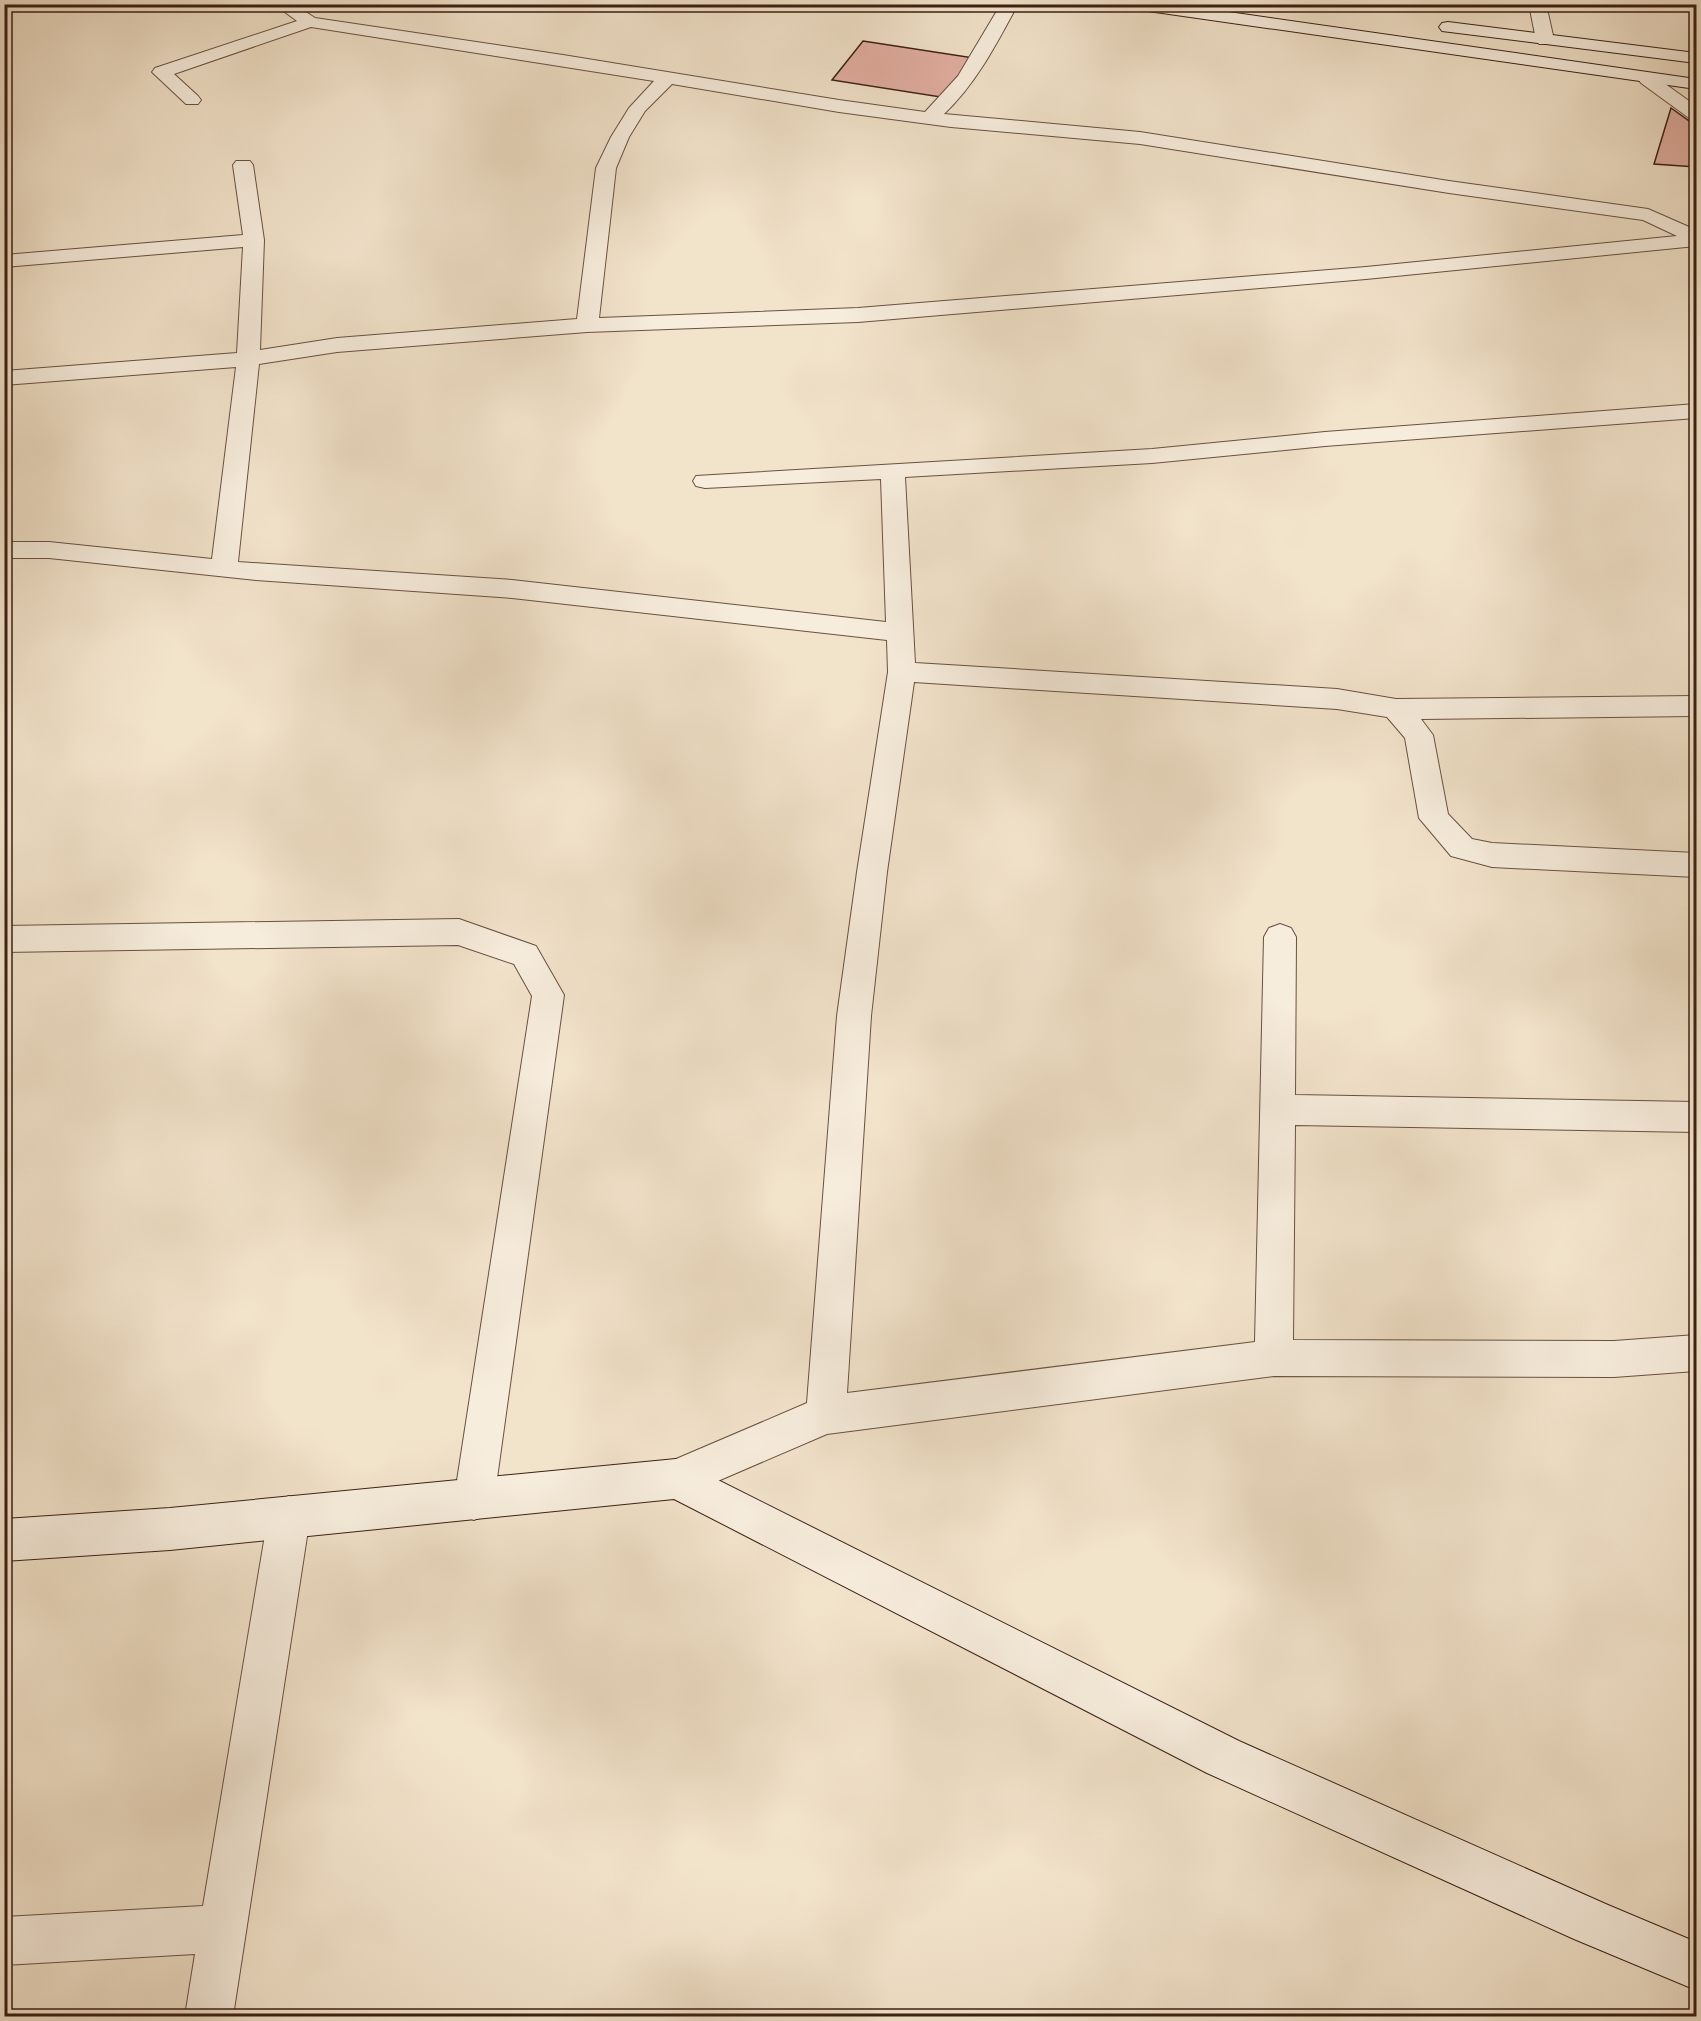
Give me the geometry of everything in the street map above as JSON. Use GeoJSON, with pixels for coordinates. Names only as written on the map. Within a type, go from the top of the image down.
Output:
{"type":"FeatureCollection","features":[{"type":"Feature","properties":{"kind":"street"},"geometry":{"type":"LineString","coordinates":[[282,4],[310,22],[668,77],[839,106],[930,118],[1140,138],[1437,186],[1648,215],[1696,238]]}},
{"type":"Feature","properties":{"kind":"street"},"geometry":{"type":"LineString","coordinates":[[930,118],[943,107],[982,53],[1010,4]]}},
{"type":"Feature","properties":{"kind":"street"},"geometry":{"type":"LineString","coordinates":[[1134,4],[1696,84]]}},
{"type":"Feature","properties":{"kind":"street"},"geometry":{"type":"LineString","coordinates":[[1537,4],[1545,39]]}},
{"type":"Feature","properties":{"kind":"street"},"geometry":{"type":"LineString","coordinates":[[192,100],[161,72],[310,22]]}},
{"type":"Feature","properties":{"kind":"street"},"geometry":{"type":"LineString","coordinates":[[1431,24],[1696,58]]}},
{"type":"Feature","properties":{"kind":"street"},"geometry":{"type":"LineString","coordinates":[[586,325],[606,168],[620,137],[638,108],[668,77]]}},
{"type":"Feature","properties":{"kind":"street"},"geometry":{"type":"LineString","coordinates":[[1647,78],[1696,114]]}},
{"type":"Feature","properties":{"kind":"street"},"geometry":{"type":"LineString","coordinates":[[224,569],[248,358],[254,240],[243,165]]}},
{"type":"Feature","properties":{"kind":"street"},"geometry":{"type":"LineString","coordinates":[[4,378],[248,358],[337,345],[586,325],[858,315],[1377,272],[1696,238]]}},
{"type":"Feature","properties":{"kind":"street"},"geometry":{"type":"LineString","coordinates":[[4,261],[254,240]]}},
{"type":"Feature","properties":{"kind":"street"},"geometry":{"type":"LineString","coordinates":[[705,482],[1152,456],[1349,437],[1696,411]]}},
{"type":"Feature","properties":{"kind":"street"},"geometry":{"type":"LineString","coordinates":[[826,1415],[854,1016],[872,872],[902,672],[898,632],[893,471]]}},
{"type":"Feature","properties":{"kind":"street"},"geometry":{"type":"LineString","coordinates":[[4,550],[49,550],[224,569],[512,589],[898,632]]}},
{"type":"Feature","properties":{"kind":"street"},"geometry":{"type":"LineString","coordinates":[[902,672],[1337,699],[1396,709],[1696,706]]}},
{"type":"Feature","properties":{"kind":"street"},"geometry":{"type":"LineString","coordinates":[[1396,709],[1419,735],[1434,818],[1462,848],[1492,855],[1696,866]]}},
{"type":"Feature","properties":{"kind":"street"},"geometry":{"type":"LineString","coordinates":[[4,939],[459,932],[525,955],[548,995],[474,1500]]}},
{"type":"Feature","properties":{"kind":"street"},"geometry":{"type":"LineString","coordinates":[[1274,1358],[1280,937]]}},
{"type":"Feature","properties":{"kind":"street"},"geometry":{"type":"LineString","coordinates":[[1279,1110],[1696,1117]]}},
{"type":"Feature","properties":{"kind":"street"},"geometry":{"type":"LineString","coordinates":[[4,1540],[170,1530],[676,1479],[826,1415],[1274,1358],[1614,1359],[1696,1353]]}},
{"type":"Feature","properties":{"kind":"street"},"geometry":{"type":"LineString","coordinates":[[676,1479],[1223,1757],[1580,1917],[1696,1966]]}},
{"type":"Feature","properties":{"kind":"street"},"geometry":{"type":"LineString","coordinates":[[208,2016],[289,1517]]}},
{"type":"Feature","properties":{"kind":"street"},"geometry":{"type":"LineString","coordinates":[[4,1941],[222,1929]]}},
{"type":"Feature","properties":{"kind":"building"},"geometry":{"type":"Polygon","coordinates":[[[863,41],[974,58],[947,98],[832,80],[863,41]]]}},
{"type":"Feature","properties":{"kind":"building"},"geometry":{"type":"Polygon","coordinates":[[[1671,108],[1696,126],[1696,167],[1654,164],[1671,108]]]}}]}
